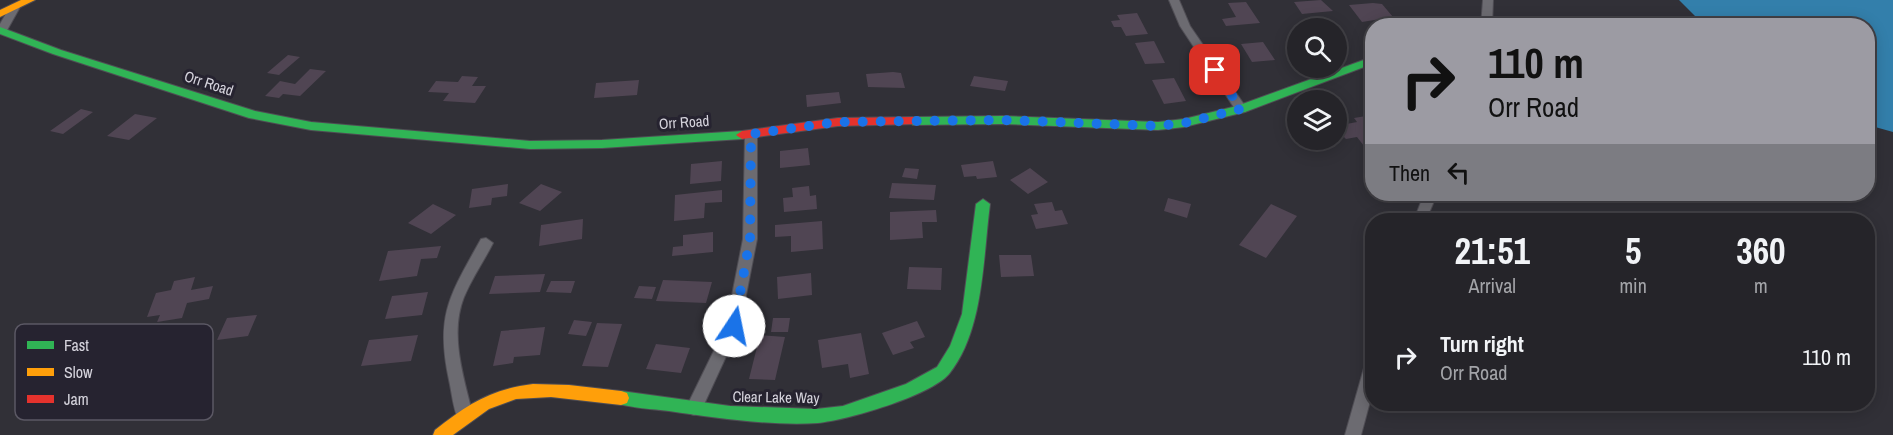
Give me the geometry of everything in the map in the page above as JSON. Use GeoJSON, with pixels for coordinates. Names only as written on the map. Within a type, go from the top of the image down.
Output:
{"type":"FeatureCollection","features":[{"type":"Feature","properties":{"kind":"street"},"geometry":{"type":"LineString","coordinates":[[0,14],[6,3],[30,0]]}},
{"type":"Feature","properties":{"kind":"street"},"geometry":{"type":"LineString","coordinates":[[1174,0],[1185,26],[1241,109]]}},
{"type":"Feature","properties":{"kind":"street"},"geometry":{"type":"LineString","coordinates":[[1487,18],[1488,0]]}},
{"type":"Feature","properties":{"kind":"street","name":"Orr Road"},"geometry":{"type":"LineString","coordinates":[[6,3],[1,30],[57,52],[253,115],[311,126],[530,145],[602,144],[751,134],[838,122],[1002,120],[1158,126],[1184,123],[1241,109],[1365,63]]}},
{"type":"Feature","properties":{"kind":"street"},"geometry":{"type":"LineString","coordinates":[[694,408],[734,326],[750,239],[751,134]]}},
{"type":"Feature","properties":{"kind":"street","name":"Clear Lake Way"},"geometry":{"type":"LineString","coordinates":[[441,435],[483,404],[513,394],[553,389],[730,413],[816,416],[843,413],[912,389],[942,371],[957,348],[969,314],[983,204]]}},
{"type":"Feature","properties":{"kind":"street"},"geometry":{"type":"LineString","coordinates":[[465,416],[452,351],[451,325],[456,299],[486,243]]}},
{"type":"Feature","properties":{"kind":"street"},"geometry":{"type":"LineString","coordinates":[[1353,435],[1365,393]]}},
{"type":"Feature","properties":{"kind":"water"},"geometry":{"type":"Polygon","coordinates":[[[1679,0],[1893,0],[1893,132],[1875,127],[1875,18],[1697,18],[1679,0]]]}},
{"type":"Feature","properties":{"kind":"building"},"geometry":{"type":"Polygon","coordinates":[[[1321,0],[1333,11],[1302,14],[1294,2],[1321,0]]]}},
{"type":"Feature","properties":{"kind":"building"},"geometry":{"type":"Polygon","coordinates":[[[1246,2],[1260,23],[1226,26],[1222,19],[1236,17],[1228,3],[1246,2]]]}},
{"type":"Feature","properties":{"kind":"building"},"geometry":{"type":"Polygon","coordinates":[[[1382,4],[1393,17],[1365,18],[1365,22],[1362,22],[1349,5],[1382,4]]]}},
{"type":"Feature","properties":{"kind":"building"},"geometry":{"type":"Polygon","coordinates":[[[1137,13],[1148,34],[1126,36],[1121,27],[1114,27],[1111,21],[1120,20],[1117,15],[1137,13]]]}},
{"type":"Feature","properties":{"kind":"building"},"geometry":{"type":"Polygon","coordinates":[[[1154,41],[1165,63],[1145,64],[1135,43],[1154,41]]]}},
{"type":"Feature","properties":{"kind":"building"},"geometry":{"type":"Polygon","coordinates":[[[1263,42],[1275,60],[1252,62],[1241,44],[1263,42]]]}},
{"type":"Feature","properties":{"kind":"building"},"geometry":{"type":"Polygon","coordinates":[[[288,55],[300,57],[279,75],[267,73],[288,55]]]}},
{"type":"Feature","properties":{"kind":"building"},"geometry":{"type":"Polygon","coordinates":[[[310,69],[326,71],[300,96],[283,94],[279,98],[265,96],[280,81],[295,84],[310,69]]]}},
{"type":"Feature","properties":{"kind":"building"},"geometry":{"type":"Polygon","coordinates":[[[901,73],[905,88],[868,87],[866,74],[901,73]]]}},
{"type":"Feature","properties":{"kind":"building"},"geometry":{"type":"Polygon","coordinates":[[[462,76],[478,77],[472,86],[486,86],[475,103],[443,101],[449,93],[428,92],[436,81],[458,82],[462,76]]]}},
{"type":"Feature","properties":{"kind":"building"},"geometry":{"type":"Polygon","coordinates":[[[974,76],[1008,81],[1005,91],[970,86],[974,76]]]}},
{"type":"Feature","properties":{"kind":"building"},"geometry":{"type":"Polygon","coordinates":[[[1174,78],[1186,101],[1164,104],[1152,80],[1174,78]]]}},
{"type":"Feature","properties":{"kind":"building"},"geometry":{"type":"Polygon","coordinates":[[[639,80],[637,95],[594,98],[596,83],[639,80]]]}},
{"type":"Feature","properties":{"kind":"building"},"geometry":{"type":"Polygon","coordinates":[[[839,92],[841,103],[807,107],[806,95],[839,92]]]}},
{"type":"Feature","properties":{"kind":"building"},"geometry":{"type":"Polygon","coordinates":[[[81,109],[93,112],[63,134],[50,131],[81,109]]]}},
{"type":"Feature","properties":{"kind":"building"},"geometry":{"type":"Polygon","coordinates":[[[135,114],[157,118],[129,140],[107,136],[135,114]]]}},
{"type":"Feature","properties":{"kind":"building"},"geometry":{"type":"Polygon","coordinates":[[[1365,116],[1365,146],[1357,137],[1347,139],[1347,124],[1357,122],[1354,118],[1365,116]]]}},
{"type":"Feature","properties":{"kind":"building"},"geometry":{"type":"Polygon","coordinates":[[[808,148],[810,165],[780,168],[780,151],[808,148]]]}},
{"type":"Feature","properties":{"kind":"building"},"geometry":{"type":"Polygon","coordinates":[[[722,161],[721,181],[690,184],[691,164],[722,161]]]}},
{"type":"Feature","properties":{"kind":"building"},"geometry":{"type":"Polygon","coordinates":[[[993,161],[997,177],[977,179],[976,176],[964,177],[961,165],[993,161]]]}},
{"type":"Feature","properties":{"kind":"building"},"geometry":{"type":"Polygon","coordinates":[[[905,168],[919,169],[917,179],[902,177],[905,168]]]}},
{"type":"Feature","properties":{"kind":"building"},"geometry":{"type":"Polygon","coordinates":[[[1030,168],[1048,182],[1028,194],[1010,180],[1030,168]]]}},
{"type":"Feature","properties":{"kind":"building"},"geometry":{"type":"Polygon","coordinates":[[[892,183],[936,185],[934,200],[889,198],[892,183]]]}},
{"type":"Feature","properties":{"kind":"building"},"geometry":{"type":"Polygon","coordinates":[[[508,184],[507,196],[492,198],[491,205],[469,208],[472,189],[508,184]]]}},
{"type":"Feature","properties":{"kind":"building"},"geometry":{"type":"Polygon","coordinates":[[[541,184],[562,192],[540,211],[519,203],[541,184]]]}},
{"type":"Feature","properties":{"kind":"building"},"geometry":{"type":"Polygon","coordinates":[[[809,186],[810,196],[816,195],[817,209],[784,212],[783,198],[793,197],[792,188],[809,186]]]}},
{"type":"Feature","properties":{"kind":"building"},"geometry":{"type":"Polygon","coordinates":[[[722,190],[722,202],[705,203],[704,218],[674,221],[675,195],[722,190]]]}},
{"type":"Feature","properties":{"kind":"building"},"geometry":{"type":"Polygon","coordinates":[[[1168,198],[1191,204],[1187,218],[1164,211],[1168,198]]]}},
{"type":"Feature","properties":{"kind":"building"},"geometry":{"type":"Polygon","coordinates":[[[1052,202],[1055,211],[1062,210],[1068,224],[1036,229],[1031,215],[1038,214],[1034,204],[1052,202]]]}},
{"type":"Feature","properties":{"kind":"building"},"geometry":{"type":"Polygon","coordinates":[[[433,204],[456,215],[431,234],[408,223],[433,204]]]}},
{"type":"Feature","properties":{"kind":"building"},"geometry":{"type":"Polygon","coordinates":[[[1271,204],[1297,216],[1266,258],[1239,245],[1271,204]]]}},
{"type":"Feature","properties":{"kind":"building"},"geometry":{"type":"Polygon","coordinates":[[[936,210],[937,222],[922,222],[923,238],[890,240],[890,212],[936,210]]]}},
{"type":"Feature","properties":{"kind":"building"},"geometry":{"type":"Polygon","coordinates":[[[583,219],[582,239],[539,246],[541,225],[583,219]]]}},
{"type":"Feature","properties":{"kind":"building"},"geometry":{"type":"Polygon","coordinates":[[[822,221],[823,249],[791,252],[791,236],[775,237],[775,225],[822,221]]]}},
{"type":"Feature","properties":{"kind":"building"},"geometry":{"type":"Polygon","coordinates":[[[713,232],[713,252],[672,256],[673,247],[683,246],[683,235],[713,232]]]}},
{"type":"Feature","properties":{"kind":"building"},"geometry":{"type":"Polygon","coordinates":[[[441,246],[437,258],[421,259],[417,276],[379,281],[388,251],[441,246]]]}},
{"type":"Feature","properties":{"kind":"building"},"geometry":{"type":"Polygon","coordinates":[[[999,255],[1031,255],[1034,276],[1001,277],[999,255]]]}},
{"type":"Feature","properties":{"kind":"building"},"geometry":{"type":"Polygon","coordinates":[[[909,267],[942,268],[941,290],[907,289],[909,267]]]}},
{"type":"Feature","properties":{"kind":"building"},"geometry":{"type":"Polygon","coordinates":[[[811,273],[812,295],[778,299],[777,277],[811,273]]]}},
{"type":"Feature","properties":{"kind":"building"},"geometry":{"type":"Polygon","coordinates":[[[545,274],[540,292],[489,294],[495,276],[545,274]]]}},
{"type":"Feature","properties":{"kind":"building"},"geometry":{"type":"Polygon","coordinates":[[[195,277],[191,290],[213,286],[209,299],[187,303],[182,318],[157,322],[160,315],[147,317],[156,293],[171,290],[174,281],[195,277]]]}},
{"type":"Feature","properties":{"kind":"building"},"geometry":{"type":"Polygon","coordinates":[[[663,280],[712,282],[706,303],[656,301],[663,280]]]}},
{"type":"Feature","properties":{"kind":"building"},"geometry":{"type":"Polygon","coordinates":[[[551,281],[575,281],[571,293],[546,292],[551,281]]]}},
{"type":"Feature","properties":{"kind":"building"},"geometry":{"type":"Polygon","coordinates":[[[639,286],[656,287],[652,299],[634,298],[639,286]]]}},
{"type":"Feature","properties":{"kind":"building"},"geometry":{"type":"Polygon","coordinates":[[[428,292],[422,315],[385,319],[392,296],[428,292]]]}},
{"type":"Feature","properties":{"kind":"building"},"geometry":{"type":"Polygon","coordinates":[[[257,315],[248,336],[217,340],[227,318],[257,315]]]}},
{"type":"Feature","properties":{"kind":"building"},"geometry":{"type":"Polygon","coordinates":[[[773,318],[790,318],[788,332],[771,332],[773,318]]]}},
{"type":"Feature","properties":{"kind":"building"},"geometry":{"type":"Polygon","coordinates":[[[574,320],[592,322],[586,336],[568,334],[574,320]]]}},
{"type":"Feature","properties":{"kind":"building"},"geometry":{"type":"Polygon","coordinates":[[[917,321],[925,337],[910,342],[914,348],[893,355],[882,333],[917,321]]]}},
{"type":"Feature","properties":{"kind":"building"},"geometry":{"type":"Polygon","coordinates":[[[597,323],[622,324],[608,367],[582,366],[597,323]]]}},
{"type":"Feature","properties":{"kind":"building"},"geometry":{"type":"Polygon","coordinates":[[[545,327],[540,355],[514,357],[513,363],[493,366],[501,331],[545,327]]]}},
{"type":"Feature","properties":{"kind":"building"},"geometry":{"type":"Polygon","coordinates":[[[861,333],[869,374],[850,378],[848,364],[822,368],[818,340],[861,333]]]}},
{"type":"Feature","properties":{"kind":"building"},"geometry":{"type":"Polygon","coordinates":[[[418,335],[411,361],[361,366],[369,340],[418,335]]]}},
{"type":"Feature","properties":{"kind":"building"},"geometry":{"type":"Polygon","coordinates":[[[760,335],[785,337],[775,380],[749,379],[760,335]]]}},
{"type":"Feature","properties":{"kind":"building"},"geometry":{"type":"Polygon","coordinates":[[[656,344],[690,348],[681,373],[646,369],[656,344]]]}},
{"type":"Feature","properties":{"kind":"traffic: fast"},"geometry":{"type":"LineString","coordinates":[[0,30],[57,52],[253,115],[311,126],[530,145],[602,144],[742,135]]}},
{"type":"Feature","properties":{"kind":"traffic: fast"},"geometry":{"type":"LineString","coordinates":[[913,121],[1002,120],[1158,126],[1184,123],[1241,109],[1365,63]]}},
{"type":"Feature","properties":{"kind":"traffic: fast"},"geometry":{"type":"LineString","coordinates":[[621,398],[730,413],[816,416],[843,413],[912,389],[942,371],[957,348],[969,314],[983,204]]}},
{"type":"Feature","properties":{"kind":"traffic: slow"},"geometry":{"type":"LineString","coordinates":[[0,14],[30,0]]}},
{"type":"Feature","properties":{"kind":"traffic: slow"},"geometry":{"type":"LineString","coordinates":[[441,435],[483,404],[516,393],[551,390],[621,398]]}},
{"type":"Feature","properties":{"kind":"traffic: jam"},"geometry":{"type":"LineString","coordinates":[[742,135],[838,122],[913,121]]}},
{"type":"Feature","properties":{"kind":"route"},"geometry":{"type":"LineString","coordinates":[[734,326],[750,239],[751,134],[838,122],[1002,120],[1158,126],[1184,123],[1241,109],[1215,70]]}}]}
